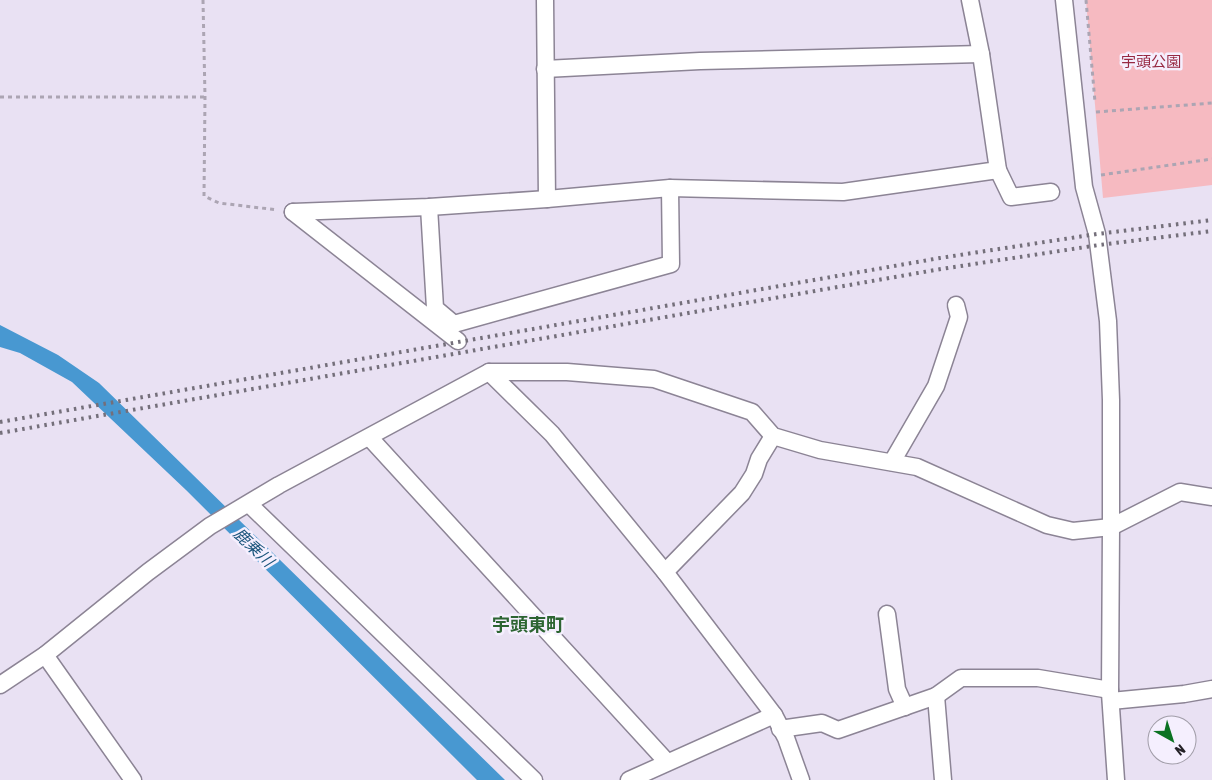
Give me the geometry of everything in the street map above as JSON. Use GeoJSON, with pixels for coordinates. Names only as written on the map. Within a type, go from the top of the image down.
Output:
{"type":"FeatureCollection","features":[{"type":"Feature","properties":{"kind":"street"},"geometry":{"type":"LineString","coordinates":[[544,0],[547,200]]}},
{"type":"Feature","properties":{"kind":"street"},"geometry":{"type":"LineString","coordinates":[[970,0],[981,54],[998,170],[1011,197],[1051,192]]}},
{"type":"Feature","properties":{"kind":"street"},"geometry":{"type":"LineString","coordinates":[[1064,0],[1084,187],[1097,234],[1108,321],[1111,527],[1110,696],[1116,780]]}},
{"type":"Feature","properties":{"kind":"street"},"geometry":{"type":"LineString","coordinates":[[545,69],[700,61],[981,54]]}},
{"type":"Feature","properties":{"kind":"street"},"geometry":{"type":"LineString","coordinates":[[293,212],[547,200],[670,188],[843,192],[998,170]]}},
{"type":"Feature","properties":{"kind":"street"},"geometry":{"type":"LineString","coordinates":[[429,207],[435,308],[454,324],[671,264],[670,188]]}},
{"type":"Feature","properties":{"kind":"street"},"geometry":{"type":"LineString","coordinates":[[293,212],[458,341]]}},
{"type":"Feature","properties":{"kind":"street"},"geometry":{"type":"LineString","coordinates":[[892,462],[936,386],[959,317],[956,305]]}},
{"type":"Feature","properties":{"kind":"street"},"geometry":{"type":"LineString","coordinates":[[0,686],[45,655],[148,572],[210,526],[279,485],[370,438],[489,372],[566,372],[654,379],[752,412],[773,436],[820,450],[917,467],[1047,525],[1073,531],[1111,527],[1180,492],[1212,497]]}},
{"type":"Feature","properties":{"kind":"street"},"geometry":{"type":"LineString","coordinates":[[489,372],[552,434],[665,572],[777,722],[786,738],[801,780]]}},
{"type":"Feature","properties":{"kind":"street"},"geometry":{"type":"LineString","coordinates":[[665,572],[742,493],[773,436]]}},
{"type":"Feature","properties":{"kind":"street"},"geometry":{"type":"LineString","coordinates":[[370,438],[667,762]]}},
{"type":"Feature","properties":{"kind":"street"},"geometry":{"type":"LineString","coordinates":[[249,504],[534,780]]}},
{"type":"Feature","properties":{"kind":"street"},"geometry":{"type":"LineString","coordinates":[[887,614],[897,689],[905,707]]}},
{"type":"Feature","properties":{"kind":"street"},"geometry":{"type":"LineString","coordinates":[[45,655],[133,780]]}},
{"type":"Feature","properties":{"kind":"street"},"geometry":{"type":"LineString","coordinates":[[629,780],[667,762],[777,722],[822,722],[838,730],[936,696],[961,678],[1038,678],[1110,696],[1184,694],[1212,689]]}},
{"type":"Feature","properties":{"kind":"street"},"geometry":{"type":"LineString","coordinates":[[936,696],[943,780]]}},
{"type":"Feature","properties":{"kind":"path"},"geometry":{"type":"LineString","coordinates":[[203,0],[205,97],[204,196],[219,203],[293,212]]}},
{"type":"Feature","properties":{"kind":"path"},"geometry":{"type":"LineString","coordinates":[[1086,0],[1096,121]]}},
{"type":"Feature","properties":{"kind":"path"},"geometry":{"type":"LineString","coordinates":[[0,97],[205,97]]}},
{"type":"Feature","properties":{"kind":"path"},"geometry":{"type":"LineString","coordinates":[[1096,112],[1212,102]]}},
{"type":"Feature","properties":{"kind":"path"},"geometry":{"type":"LineString","coordinates":[[1100,167],[1101,176],[1212,159]]}},
{"type":"Feature","properties":{"kind":"green space","name":"宇頭公園"},"geometry":{"type":"Polygon","coordinates":[[[1086,0],[1212,0],[1212,185],[1103,198],[1086,0]]]}},
{"type":"Feature","properties":{"kind":"water","name":"鹿乗川"},"geometry":{"type":"Polygon","coordinates":[[[0,325],[58,355],[99,383],[505,780],[477,780],[186,490],[72,382],[20,353],[0,347],[0,325]]]}},
{"type":"Feature","properties":{"kind":"railway"},"geometry":{"type":"LineString","coordinates":[[0,422],[940,258],[1097,234],[1212,220]]}},
{"type":"Feature","properties":{"kind":"railway"},"geometry":{"type":"LineString","coordinates":[[0,433],[941,269],[1099,245],[1212,231]]}},
{"type":"Feature","properties":{"kind":"district","name":"宇頭東町"},"geometry":{"type":"Point","coordinates":[528,624]}}]}
